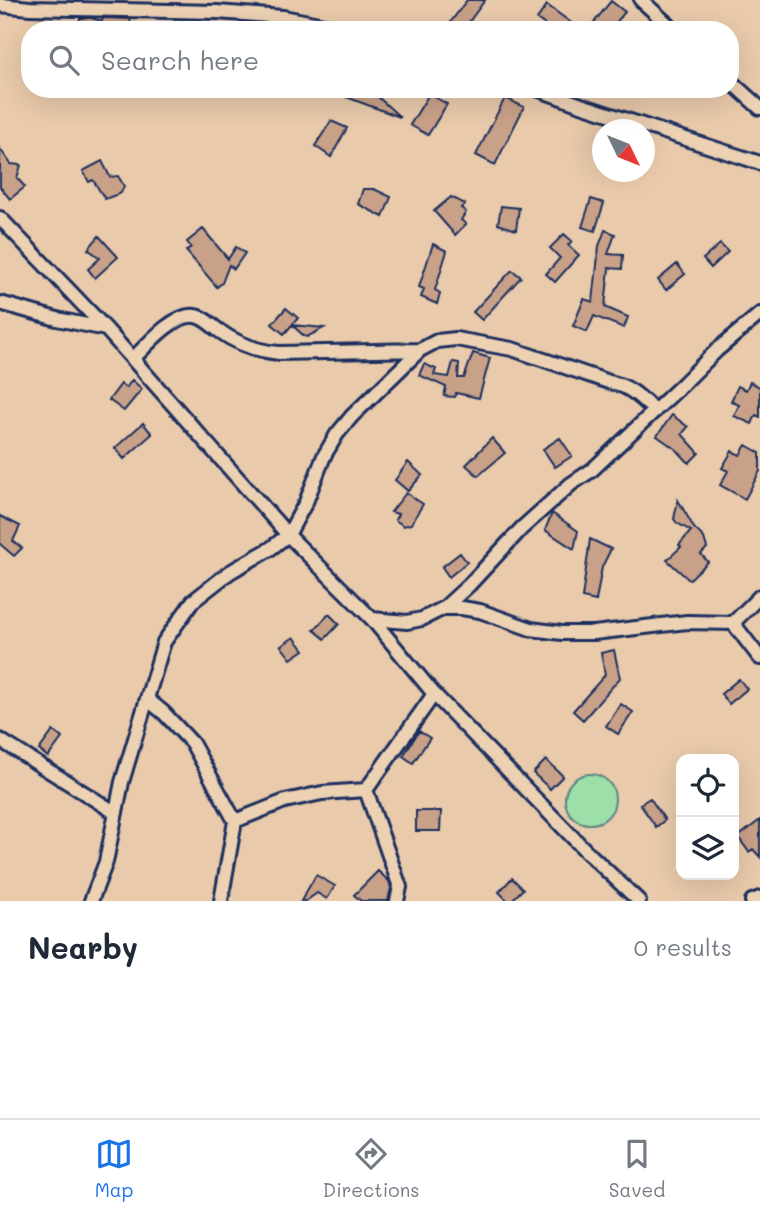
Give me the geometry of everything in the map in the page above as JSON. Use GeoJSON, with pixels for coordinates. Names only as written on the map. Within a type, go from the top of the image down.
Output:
{"type":"FeatureCollection","features":[{"type":"Feature","properties":{"kind":"street"},"geometry":{"type":"LineString","coordinates":[[641,0],[664,21]]}},
{"type":"Feature","properties":{"kind":"street"},"geometry":{"type":"LineString","coordinates":[[0,5],[217,12],[303,21]]}},
{"type":"Feature","properties":{"kind":"street"},"geometry":{"type":"LineString","coordinates":[[739,89],[760,108]]}},
{"type":"Feature","properties":{"kind":"street"},"geometry":{"type":"LineString","coordinates":[[562,98],[760,163]]}},
{"type":"Feature","properties":{"kind":"street"},"geometry":{"type":"LineString","coordinates":[[0,218],[106,329],[288,535],[372,619],[434,694],[586,851],[639,901]]}},
{"type":"Feature","properties":{"kind":"street"},"geometry":{"type":"LineString","coordinates":[[0,303],[106,329]]}},
{"type":"Feature","properties":{"kind":"street"},"geometry":{"type":"LineString","coordinates":[[372,619],[407,622],[422,619],[444,608],[522,528],[571,484],[592,470],[717,350],[760,314]]}},
{"type":"Feature","properties":{"kind":"street"},"geometry":{"type":"LineString","coordinates":[[133,359],[167,327],[193,315],[207,321],[241,344],[260,351],[279,353],[420,350]]}},
{"type":"Feature","properties":{"kind":"street"},"geometry":{"type":"LineString","coordinates":[[92,901],[106,862],[122,782],[164,642],[193,601],[230,572],[270,550],[288,535],[337,434],[420,350],[437,341],[456,339],[512,349],[622,385],[655,411]]}},
{"type":"Feature","properties":{"kind":"street"},"geometry":{"type":"LineString","coordinates":[[444,608],[480,611],[531,629],[562,634],[594,633],[687,622],[733,623],[760,596]]}},
{"type":"Feature","properties":{"kind":"street"},"geometry":{"type":"LineString","coordinates":[[733,623],[760,658]]}},
{"type":"Feature","properties":{"kind":"street"},"geometry":{"type":"LineString","coordinates":[[366,790],[434,694]]}},
{"type":"Feature","properties":{"kind":"street"},"geometry":{"type":"LineString","coordinates":[[147,699],[192,743],[235,821],[221,901]]}},
{"type":"Feature","properties":{"kind":"street"},"geometry":{"type":"LineString","coordinates":[[0,740],[116,813]]}},
{"type":"Feature","properties":{"kind":"street"},"geometry":{"type":"LineString","coordinates":[[235,821],[285,801],[322,793],[366,790]]}},
{"type":"Feature","properties":{"kind":"street"},"geometry":{"type":"LineString","coordinates":[[366,790],[400,887],[397,901]]}},
{"type":"Feature","properties":{"kind":"street"},"geometry":{"type":"LineString","coordinates":[[752,901],[760,898]]}},
{"type":"Feature","properties":{"kind":"green space"},"geometry":{"type":"Polygon","coordinates":[[[590,774],[608,781],[615,799],[608,817],[590,824],[572,817],[565,799],[572,781],[590,774]]]}},
{"type":"Feature","properties":{"kind":"building"},"geometry":{"type":"Polygon","coordinates":[[[467,0],[485,0],[470,21],[451,21],[467,0]]]}},
{"type":"Feature","properties":{"kind":"building"},"geometry":{"type":"Polygon","coordinates":[[[611,1],[625,12],[618,21],[595,21],[611,1]]]}},
{"type":"Feature","properties":{"kind":"building"},"geometry":{"type":"Polygon","coordinates":[[[547,5],[569,21],[540,21],[537,19],[547,5]]]}},
{"type":"Feature","properties":{"kind":"building"},"geometry":{"type":"Polygon","coordinates":[[[80,18],[91,18],[102,21],[79,21],[80,18]]]}},
{"type":"Feature","properties":{"kind":"building"},"geometry":{"type":"Polygon","coordinates":[[[103,18],[130,21],[102,21],[103,18]]]}},
{"type":"Feature","properties":{"kind":"building"},"geometry":{"type":"Polygon","coordinates":[[[349,98],[379,98],[400,117],[349,98]]]}},
{"type":"Feature","properties":{"kind":"building"},"geometry":{"type":"Polygon","coordinates":[[[427,98],[436,98],[447,104],[428,135],[410,125],[427,98]]]}},
{"type":"Feature","properties":{"kind":"building"},"geometry":{"type":"Polygon","coordinates":[[[505,98],[524,107],[495,165],[476,155],[505,98]]]}},
{"type":"Feature","properties":{"kind":"building"},"geometry":{"type":"Polygon","coordinates":[[[331,121],[347,128],[331,157],[315,146],[331,121]]]}},
{"type":"Feature","properties":{"kind":"building"},"geometry":{"type":"Polygon","coordinates":[[[0,149],[11,164],[21,165],[17,178],[25,187],[10,199],[0,187],[0,149]]]}},
{"type":"Feature","properties":{"kind":"building"},"geometry":{"type":"Polygon","coordinates":[[[102,161],[110,177],[118,176],[124,186],[121,193],[105,199],[93,180],[89,182],[83,171],[102,161]]]}},
{"type":"Feature","properties":{"kind":"building"},"geometry":{"type":"Polygon","coordinates":[[[363,189],[374,189],[391,197],[383,217],[358,204],[363,189]]]}},
{"type":"Feature","properties":{"kind":"building"},"geometry":{"type":"Polygon","coordinates":[[[451,197],[465,204],[461,208],[466,212],[461,220],[466,224],[455,235],[434,211],[451,197]]]}},
{"type":"Feature","properties":{"kind":"building"},"geometry":{"type":"Polygon","coordinates":[[[591,199],[604,203],[595,231],[582,227],[591,199]]]}},
{"type":"Feature","properties":{"kind":"building"},"geometry":{"type":"Polygon","coordinates":[[[501,206],[519,208],[516,230],[498,224],[501,206]]]}},
{"type":"Feature","properties":{"kind":"building"},"geometry":{"type":"Polygon","coordinates":[[[203,229],[228,259],[236,247],[245,253],[234,269],[229,265],[222,283],[217,287],[186,251],[191,247],[187,242],[203,229]]]}},
{"type":"Feature","properties":{"kind":"building"},"geometry":{"type":"Polygon","coordinates":[[[605,230],[615,234],[608,254],[623,255],[622,269],[609,268],[605,307],[628,317],[624,328],[594,316],[587,332],[573,326],[584,299],[593,302],[599,246],[605,230]]]}},
{"type":"Feature","properties":{"kind":"building"},"geometry":{"type":"Polygon","coordinates":[[[564,234],[572,241],[568,245],[579,255],[555,282],[546,274],[560,258],[550,248],[564,234]]]}},
{"type":"Feature","properties":{"kind":"building"},"geometry":{"type":"Polygon","coordinates":[[[99,236],[118,257],[95,278],[88,269],[100,258],[88,249],[99,236]]]}},
{"type":"Feature","properties":{"kind":"building"},"geometry":{"type":"Polygon","coordinates":[[[433,244],[447,251],[435,290],[440,293],[437,304],[421,297],[424,289],[419,287],[433,244]]]}},
{"type":"Feature","properties":{"kind":"building"},"geometry":{"type":"Polygon","coordinates":[[[720,244],[728,252],[711,268],[703,259],[720,244]]]}},
{"type":"Feature","properties":{"kind":"building"},"geometry":{"type":"Polygon","coordinates":[[[677,264],[685,274],[666,290],[658,280],[677,264]]]}},
{"type":"Feature","properties":{"kind":"building"},"geometry":{"type":"Polygon","coordinates":[[[512,270],[521,277],[482,320],[473,312],[512,270]]]}},
{"type":"Feature","properties":{"kind":"building"},"geometry":{"type":"Polygon","coordinates":[[[286,308],[298,318],[284,334],[272,324],[286,308]]]}},
{"type":"Feature","properties":{"kind":"building"},"geometry":{"type":"Polygon","coordinates":[[[292,325],[324,328],[307,337],[292,325]]]}},
{"type":"Feature","properties":{"kind":"building"},"geometry":{"type":"Polygon","coordinates":[[[473,353],[490,358],[479,398],[456,393],[455,397],[444,396],[446,387],[419,375],[424,364],[436,369],[434,375],[449,377],[453,362],[459,363],[458,378],[464,378],[473,353]]]}},
{"type":"Feature","properties":{"kind":"building"},"geometry":{"type":"Polygon","coordinates":[[[132,380],[142,389],[124,411],[109,400],[121,384],[126,388],[132,380]]]}},
{"type":"Feature","properties":{"kind":"building"},"geometry":{"type":"Polygon","coordinates":[[[750,382],[760,387],[760,417],[756,415],[752,424],[734,416],[739,405],[731,401],[738,386],[746,390],[750,382]]]}},
{"type":"Feature","properties":{"kind":"building"},"geometry":{"type":"Polygon","coordinates":[[[672,415],[688,427],[682,434],[699,453],[689,463],[677,450],[657,436],[672,415]]]}},
{"type":"Feature","properties":{"kind":"building"},"geometry":{"type":"Polygon","coordinates":[[[143,423],[152,434],[124,459],[115,448],[143,423]]]}},
{"type":"Feature","properties":{"kind":"building"},"geometry":{"type":"Polygon","coordinates":[[[492,438],[505,453],[478,476],[466,465],[492,438]]]}},
{"type":"Feature","properties":{"kind":"building"},"geometry":{"type":"Polygon","coordinates":[[[560,438],[572,456],[555,467],[543,449],[560,438]]]}},
{"type":"Feature","properties":{"kind":"building"},"geometry":{"type":"Polygon","coordinates":[[[746,445],[760,453],[760,471],[745,499],[720,485],[728,471],[722,468],[732,451],[740,455],[746,445]]]}},
{"type":"Feature","properties":{"kind":"building"},"geometry":{"type":"Polygon","coordinates":[[[408,462],[422,475],[408,491],[395,480],[408,462]]]}},
{"type":"Feature","properties":{"kind":"building"},"geometry":{"type":"Polygon","coordinates":[[[406,493],[423,504],[411,524],[404,526],[395,520],[398,514],[391,512],[406,493]]]}},
{"type":"Feature","properties":{"kind":"building"},"geometry":{"type":"Polygon","coordinates":[[[678,500],[694,528],[704,538],[707,548],[701,554],[708,562],[689,580],[667,560],[681,547],[679,545],[691,531],[674,519],[678,500]]]}},
{"type":"Feature","properties":{"kind":"building"},"geometry":{"type":"Polygon","coordinates":[[[552,513],[578,531],[574,549],[545,530],[552,513]]]}},
{"type":"Feature","properties":{"kind":"building"},"geometry":{"type":"Polygon","coordinates":[[[0,516],[20,526],[13,541],[22,548],[14,556],[0,544],[0,516]]]}},
{"type":"Feature","properties":{"kind":"building"},"geometry":{"type":"Polygon","coordinates":[[[590,539],[611,549],[602,567],[596,601],[582,598],[590,539]]]}},
{"type":"Feature","properties":{"kind":"building"},"geometry":{"type":"Polygon","coordinates":[[[460,553],[467,562],[449,577],[442,567],[460,553]]]}},
{"type":"Feature","properties":{"kind":"building"},"geometry":{"type":"Polygon","coordinates":[[[329,614],[339,624],[325,639],[314,630],[329,614]]]}},
{"type":"Feature","properties":{"kind":"building"},"geometry":{"type":"Polygon","coordinates":[[[294,637],[304,650],[291,659],[281,646],[294,637]]]}},
{"type":"Feature","properties":{"kind":"building"},"geometry":{"type":"Polygon","coordinates":[[[614,650],[620,678],[583,720],[573,711],[605,675],[601,653],[614,650]]]}},
{"type":"Feature","properties":{"kind":"building"},"geometry":{"type":"Polygon","coordinates":[[[739,679],[747,689],[729,704],[721,694],[739,679]]]}},
{"type":"Feature","properties":{"kind":"building"},"geometry":{"type":"Polygon","coordinates":[[[621,704],[633,712],[618,734],[606,726],[621,704]]]}},
{"type":"Feature","properties":{"kind":"building"},"geometry":{"type":"Polygon","coordinates":[[[53,731],[62,738],[48,757],[39,750],[53,731]]]}},
{"type":"Feature","properties":{"kind":"building"},"geometry":{"type":"Polygon","coordinates":[[[419,731],[430,738],[413,763],[403,756],[419,731]]]}},
{"type":"Feature","properties":{"kind":"building"},"geometry":{"type":"Polygon","coordinates":[[[546,760],[563,776],[550,789],[533,773],[546,760]]]}},
{"type":"Feature","properties":{"kind":"building"},"geometry":{"type":"Polygon","coordinates":[[[650,798],[665,820],[656,827],[640,804],[650,798]]]}},
{"type":"Feature","properties":{"kind":"building"},"geometry":{"type":"Polygon","coordinates":[[[416,811],[441,811],[440,831],[416,831],[416,811]]]}},
{"type":"Feature","properties":{"kind":"building"},"geometry":{"type":"Polygon","coordinates":[[[760,820],[760,857],[753,849],[749,852],[739,836],[760,820]]]}},
{"type":"Feature","properties":{"kind":"building"},"geometry":{"type":"Polygon","coordinates":[[[378,871],[389,881],[391,888],[388,901],[361,901],[354,895],[378,871]]]}},
{"type":"Feature","properties":{"kind":"building"},"geometry":{"type":"Polygon","coordinates":[[[316,875],[335,886],[327,899],[317,893],[306,901],[301,901],[316,875]]]}},
{"type":"Feature","properties":{"kind":"building"},"geometry":{"type":"Polygon","coordinates":[[[512,878],[523,889],[508,901],[499,892],[512,878]]]}}]}
